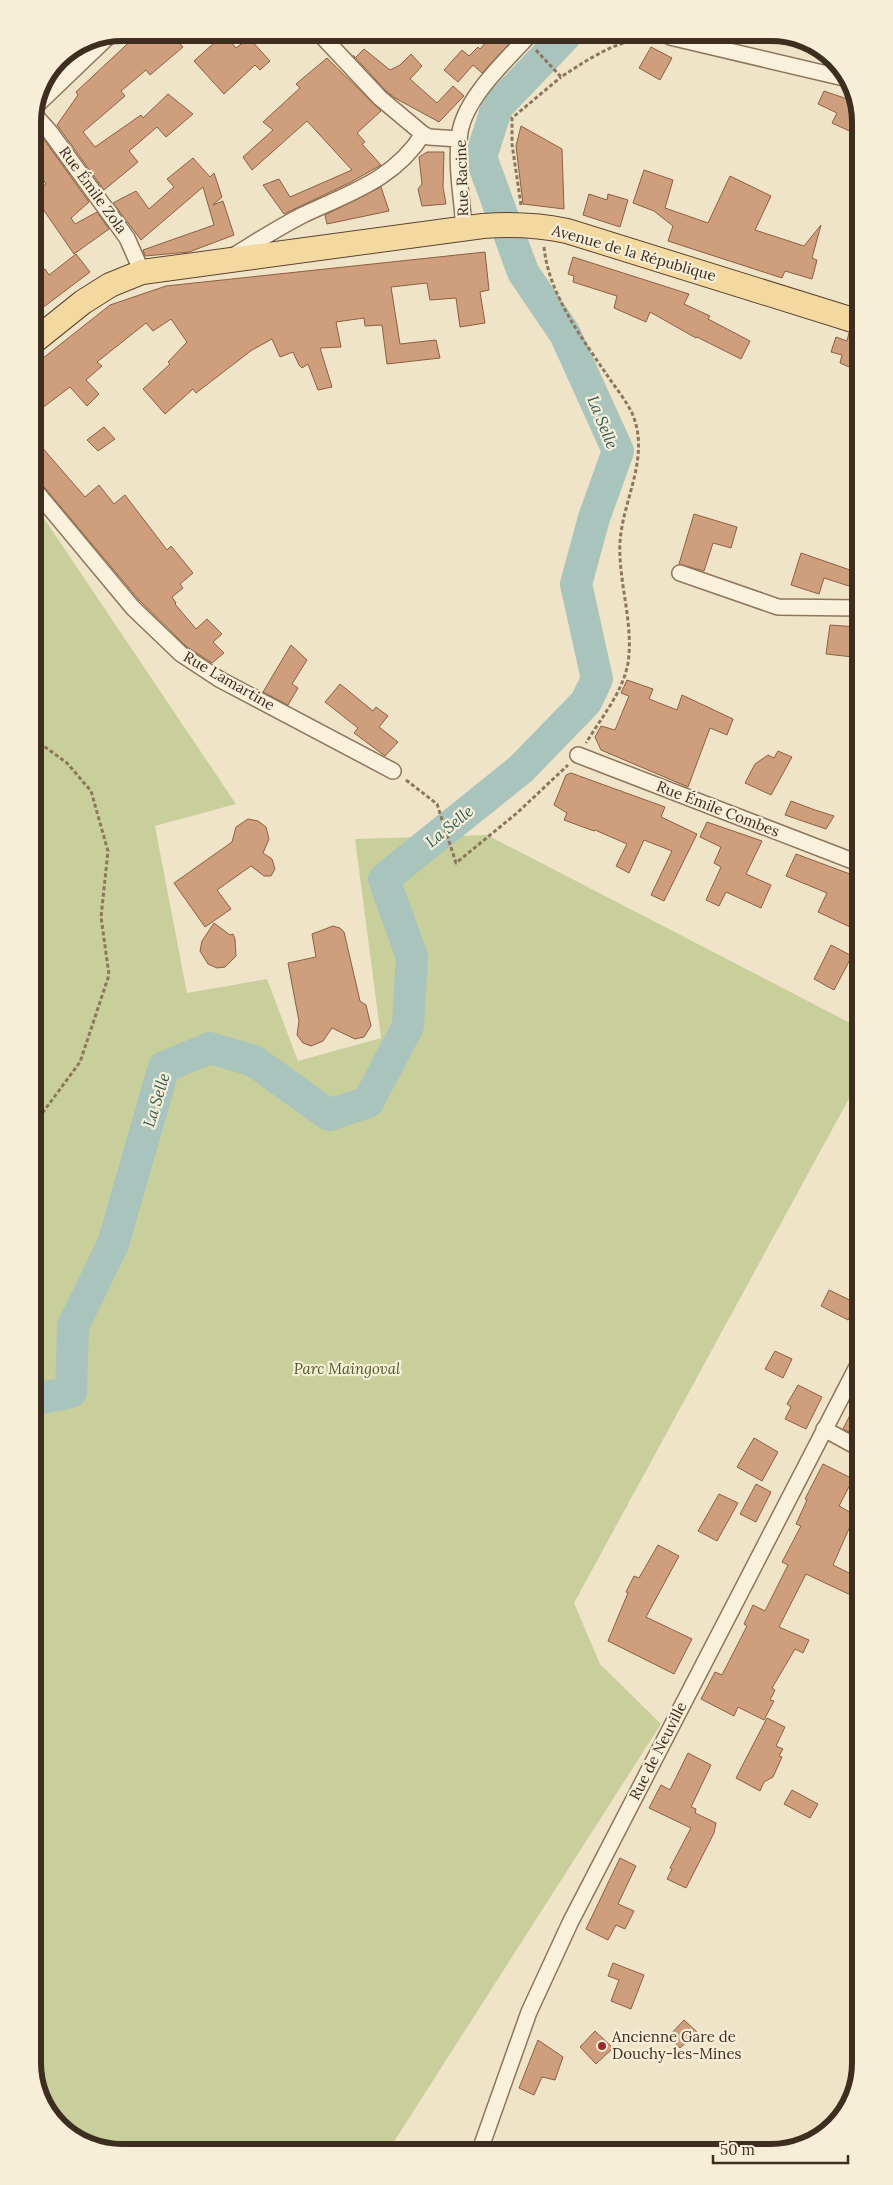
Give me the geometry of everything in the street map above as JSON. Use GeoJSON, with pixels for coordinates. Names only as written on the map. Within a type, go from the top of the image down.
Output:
{"type":"FeatureCollection","features":[{"type":"Feature","properties":{"kind":"main road","name":"Avenue de la République"},"geometry":{"type":"LineString","coordinates":[[41,335],[110,285],[142,272],[228,259],[533,221],[852,319]]}},
{"type":"Feature","properties":{"kind":"street"},"geometry":{"type":"LineString","coordinates":[[327,41],[380,98],[423,134],[429,137],[459,139]]}},
{"type":"Feature","properties":{"kind":"street","name":"Rue Racine"},"geometry":{"type":"LineString","coordinates":[[474,227],[459,139],[463,122],[473,101],[524,41]]}},
{"type":"Feature","properties":{"kind":"street"},"geometry":{"type":"LineString","coordinates":[[715,41],[837,76]]}},
{"type":"Feature","properties":{"kind":"street"},"geometry":{"type":"LineString","coordinates":[[46,97],[100,45]]}},
{"type":"Feature","properties":{"kind":"street","name":"Rue Émile Zola"},"geometry":{"type":"LineString","coordinates":[[41,122],[127,238],[142,272]]}},
{"type":"Feature","properties":{"kind":"street","name":"Avenue de la République"},"geometry":{"type":"LineString","coordinates":[[228,259],[288,222],[364,188],[409,153],[423,134]]}},
{"type":"Feature","properties":{"kind":"street","name":"Rue Lamartine"},"geometry":{"type":"LineString","coordinates":[[41,497],[133,608],[181,654],[219,679],[393,771]]}},
{"type":"Feature","properties":{"kind":"street"},"geometry":{"type":"LineString","coordinates":[[680,572],[778,607],[852,608]]}},
{"type":"Feature","properties":{"kind":"street","name":"Rue Émile Combes"},"geometry":{"type":"LineString","coordinates":[[578,755],[852,861]]}},
{"type":"Feature","properties":{"kind":"street","name":"Rue de Neuville"},"geometry":{"type":"LineString","coordinates":[[482,2144],[528,2012],[570,1923],[852,1375]]}},
{"type":"Feature","properties":{"kind":"street"},"geometry":{"type":"LineString","coordinates":[[824,1429],[852,1444]]}},
{"type":"Feature","properties":{"kind":"path"},"geometry":{"type":"LineString","coordinates":[[393,771],[438,804],[456,863],[517,813],[578,755],[621,684],[628,663],[628,634],[620,544],[623,520],[638,464],[639,436],[631,412],[569,317],[557,292],[533,221],[512,144],[512,118],[561,76],[616,45],[634,41]]}},
{"type":"Feature","properties":{"kind":"path"},"geometry":{"type":"LineString","coordinates":[[540,53],[561,76]]}},
{"type":"Feature","properties":{"kind":"path"},"geometry":{"type":"LineString","coordinates":[[41,744],[67,763],[91,791],[108,851],[102,917],[109,974],[80,1062],[41,1115]]}},
{"type":"Feature","properties":{"kind":"green space","name":"Parc Maingoval"},"geometry":{"type":"Polygon","coordinates":[[[41,514],[236,804],[155,826],[187,993],[267,979],[298,1061],[381,1038],[355,839],[487,835],[852,1024],[852,1093],[574,1603],[600,1664],[661,1724],[392,2144],[117,2144],[96,2139],[82,2133],[65,2120],[55,2108],[46,2089],[41,2063],[41,514]]]}},
{"type":"Feature","properties":{"kind":"building"},"geometry":{"type":"Polygon","coordinates":[[[130,41],[177,41],[183,47],[150,75],[146,70],[121,91],[125,96],[83,132],[95,147],[141,115],[143,118],[168,94],[193,114],[166,137],[157,127],[129,151],[138,162],[104,190],[57,125],[78,95],[76,92],[130,41]]]}},
{"type":"Feature","properties":{"kind":"building"},"geometry":{"type":"Polygon","coordinates":[[[216,41],[230,41],[236,48],[245,41],[252,41],[270,61],[260,70],[255,65],[224,94],[194,61],[216,41]]]}},
{"type":"Feature","properties":{"kind":"building"},"geometry":{"type":"Polygon","coordinates":[[[487,41],[512,41],[482,73],[473,65],[458,82],[444,70],[462,50],[469,56],[478,47],[480,49],[487,41]]]}},
{"type":"Feature","properties":{"kind":"building"},"geometry":{"type":"Polygon","coordinates":[[[651,47],[672,58],[660,80],[639,68],[651,47]]]}},
{"type":"Feature","properties":{"kind":"building"},"geometry":{"type":"Polygon","coordinates":[[[364,49],[390,70],[400,65],[411,54],[422,66],[410,79],[437,103],[453,86],[464,96],[439,122],[395,98],[355,58],[364,49]]]}},
{"type":"Feature","properties":{"kind":"building"},"geometry":{"type":"Polygon","coordinates":[[[327,58],[381,111],[357,133],[365,142],[362,144],[381,165],[349,183],[284,214],[263,185],[279,179],[290,197],[352,170],[307,121],[252,170],[243,157],[273,130],[263,122],[300,88],[296,84],[327,58]]]}},
{"type":"Feature","properties":{"kind":"building"},"geometry":{"type":"Polygon","coordinates":[[[824,91],[848,99],[852,132],[832,123],[837,113],[818,104],[824,91]]]}},
{"type":"Feature","properties":{"kind":"building"},"geometry":{"type":"Polygon","coordinates":[[[521,126],[562,149],[564,209],[523,204],[516,146],[521,126]]]}},
{"type":"Feature","properties":{"kind":"building"},"geometry":{"type":"Polygon","coordinates":[[[41,136],[89,202],[71,218],[75,224],[97,212],[109,229],[74,254],[41,206],[41,195],[43,194],[41,188],[46,184],[41,178],[41,136]]]}},
{"type":"Feature","properties":{"kind":"building"},"geometry":{"type":"Polygon","coordinates":[[[427,152],[444,152],[443,187],[446,204],[422,206],[418,189],[422,184],[419,157],[427,152]]]}},
{"type":"Feature","properties":{"kind":"building"},"geometry":{"type":"Polygon","coordinates":[[[193,158],[210,177],[214,173],[222,197],[213,205],[223,201],[234,235],[189,252],[145,256],[143,250],[214,225],[203,187],[141,240],[113,203],[136,191],[149,209],[174,187],[167,179],[193,158]]]}},
{"type":"Feature","properties":{"kind":"building"},"geometry":{"type":"Polygon","coordinates":[[[644,170],[673,180],[665,208],[708,223],[730,176],[771,196],[755,230],[804,246],[821,225],[812,258],[817,260],[812,279],[785,271],[782,278],[668,241],[673,226],[654,211],[633,203],[644,170]]]}},
{"type":"Feature","properties":{"kind":"building"},"geometry":{"type":"Polygon","coordinates":[[[381,187],[389,211],[327,224],[325,215],[381,187]]]}},
{"type":"Feature","properties":{"kind":"building"},"geometry":{"type":"Polygon","coordinates":[[[589,194],[607,200],[608,194],[628,200],[620,227],[583,215],[589,194]]]}},
{"type":"Feature","properties":{"kind":"building"},"geometry":{"type":"Polygon","coordinates":[[[485,252],[489,290],[480,292],[485,323],[460,327],[456,298],[430,300],[427,283],[391,287],[400,344],[436,340],[440,358],[387,364],[382,325],[365,326],[364,318],[336,322],[341,347],[320,348],[332,387],[318,390],[308,364],[302,368],[293,352],[280,357],[272,339],[252,350],[196,393],[193,389],[165,414],[143,389],[170,364],[168,362],[187,342],[171,319],[153,331],[146,323],[97,362],[102,366],[86,380],[99,394],[87,406],[70,387],[41,409],[41,360],[110,305],[166,286],[485,252]]]}},
{"type":"Feature","properties":{"kind":"building"},"geometry":{"type":"Polygon","coordinates":[[[76,254],[90,272],[41,309],[41,272],[45,269],[49,275],[76,254]]]}},
{"type":"Feature","properties":{"kind":"building"},"geometry":{"type":"Polygon","coordinates":[[[573,257],[689,294],[684,304],[710,316],[708,319],[750,341],[741,359],[696,338],[650,312],[646,322],[614,308],[617,296],[573,282],[574,276],[568,274],[573,257]]]}},
{"type":"Feature","properties":{"kind":"building"},"geometry":{"type":"Polygon","coordinates":[[[849,333],[852,333],[852,368],[840,363],[842,355],[831,352],[836,337],[847,341],[849,333]]]}},
{"type":"Feature","properties":{"kind":"building"},"geometry":{"type":"Polygon","coordinates":[[[104,427],[115,439],[98,451],[87,440],[104,427]]]}},
{"type":"Feature","properties":{"kind":"building"},"geometry":{"type":"Polygon","coordinates":[[[41,446],[85,497],[99,485],[114,504],[125,495],[167,550],[171,546],[193,573],[180,584],[183,588],[172,597],[175,604],[196,629],[207,619],[222,634],[213,642],[224,653],[212,663],[187,647],[139,600],[41,483],[41,446]]]}},
{"type":"Feature","properties":{"kind":"building"},"geometry":{"type":"Polygon","coordinates":[[[694,514],[737,527],[731,548],[713,543],[704,571],[679,564],[694,514]]]}},
{"type":"Feature","properties":{"kind":"building"},"geometry":{"type":"Polygon","coordinates":[[[801,553],[852,571],[849,586],[824,578],[819,594],[791,585],[801,553]]]}},
{"type":"Feature","properties":{"kind":"building"},"geometry":{"type":"Polygon","coordinates":[[[830,625],[852,627],[852,657],[826,654],[830,625]]]}},
{"type":"Feature","properties":{"kind":"building"},"geometry":{"type":"Polygon","coordinates":[[[291,645],[307,660],[292,684],[298,688],[288,705],[263,692],[291,645]]]}},
{"type":"Feature","properties":{"kind":"building"},"geometry":{"type":"Polygon","coordinates":[[[627,680],[653,689],[649,699],[677,710],[682,695],[733,719],[727,735],[710,728],[688,787],[601,750],[595,737],[601,726],[615,730],[629,696],[621,693],[627,680]]]}},
{"type":"Feature","properties":{"kind":"building"},"geometry":{"type":"Polygon","coordinates":[[[340,684],[373,711],[376,707],[388,716],[379,727],[398,742],[385,756],[354,733],[358,728],[325,702],[340,684]]]}},
{"type":"Feature","properties":{"kind":"building"},"geometry":{"type":"Polygon","coordinates":[[[778,751],[792,757],[771,795],[745,783],[755,764],[768,755],[774,758],[778,751]]]}},
{"type":"Feature","properties":{"kind":"building"},"geometry":{"type":"Polygon","coordinates":[[[571,773],[665,807],[661,817],[697,834],[664,901],[651,895],[672,851],[644,840],[629,873],[616,866],[627,844],[595,830],[564,820],[567,813],[554,805],[566,775],[571,773]]]}},
{"type":"Feature","properties":{"kind":"building"},"geometry":{"type":"Polygon","coordinates":[[[791,801],[834,816],[826,829],[785,815],[791,801]]]}},
{"type":"Feature","properties":{"kind":"building"},"geometry":{"type":"Polygon","coordinates":[[[248,819],[258,821],[266,827],[269,839],[263,853],[272,859],[275,869],[271,876],[264,876],[251,866],[217,890],[231,909],[205,927],[174,883],[232,842],[236,827],[248,819]]]}},
{"type":"Feature","properties":{"kind":"building"},"geometry":{"type":"Polygon","coordinates":[[[707,822],[762,841],[746,874],[771,885],[761,908],[726,892],[719,906],[706,900],[721,867],[714,863],[721,847],[700,837],[707,822]]]}},
{"type":"Feature","properties":{"kind":"building"},"geometry":{"type":"Polygon","coordinates":[[[796,854],[852,875],[852,923],[850,927],[818,912],[827,893],[786,876],[796,854]]]}},
{"type":"Feature","properties":{"kind":"building"},"geometry":{"type":"Polygon","coordinates":[[[214,923],[230,935],[233,934],[235,939],[236,956],[225,967],[217,968],[208,964],[200,951],[202,941],[214,923]]]}},
{"type":"Feature","properties":{"kind":"building"},"geometry":{"type":"Polygon","coordinates":[[[333,926],[340,928],[344,932],[360,1001],[366,1005],[371,1026],[364,1037],[355,1039],[332,1028],[323,1041],[311,1046],[303,1043],[297,1035],[299,1021],[288,963],[316,957],[312,934],[333,926]]]}},
{"type":"Feature","properties":{"kind":"building"},"geometry":{"type":"Polygon","coordinates":[[[831,945],[852,956],[834,990],[814,979],[831,945]]]}},
{"type":"Feature","properties":{"kind":"building"},"geometry":{"type":"Polygon","coordinates":[[[829,1290],[852,1301],[852,1312],[848,1320],[821,1306],[829,1290]]]}},
{"type":"Feature","properties":{"kind":"building"},"geometry":{"type":"Polygon","coordinates":[[[775,1351],[792,1359],[783,1378],[765,1369],[775,1351]]]}},
{"type":"Feature","properties":{"kind":"building"},"geometry":{"type":"Polygon","coordinates":[[[798,1385],[822,1397],[806,1429],[785,1419],[791,1407],[787,1404],[798,1385]]]}},
{"type":"Feature","properties":{"kind":"building"},"geometry":{"type":"Polygon","coordinates":[[[852,1411],[852,1434],[843,1429],[852,1411]]]}},
{"type":"Feature","properties":{"kind":"building"},"geometry":{"type":"Polygon","coordinates":[[[754,1438],[778,1452],[762,1481],[737,1467],[754,1438]]]}},
{"type":"Feature","properties":{"kind":"building"},"geometry":{"type":"Polygon","coordinates":[[[823,1464],[852,1478],[839,1506],[852,1513],[852,1522],[833,1565],[852,1574],[852,1596],[806,1574],[779,1627],[809,1640],[803,1653],[795,1649],[772,1688],[775,1690],[770,1700],[774,1701],[764,1720],[738,1707],[734,1716],[701,1699],[715,1672],[722,1675],[747,1626],[744,1624],[753,1605],[765,1611],[788,1565],[782,1562],[801,1526],[796,1524],[807,1500],[805,1499],[823,1464]]]}},
{"type":"Feature","properties":{"kind":"building"},"geometry":{"type":"Polygon","coordinates":[[[756,1484],[771,1492],[756,1522],[740,1514],[756,1484]]]}},
{"type":"Feature","properties":{"kind":"building"},"geometry":{"type":"Polygon","coordinates":[[[719,1494],[738,1503],[717,1541],[698,1531],[719,1494]]]}},
{"type":"Feature","properties":{"kind":"building"},"geometry":{"type":"Polygon","coordinates":[[[658,1545],[679,1556],[646,1617],[692,1639],[674,1674],[608,1641],[634,1576],[639,1578],[658,1545]]]}},
{"type":"Feature","properties":{"kind":"building"},"geometry":{"type":"Polygon","coordinates":[[[767,1718],[785,1727],[776,1746],[783,1749],[779,1756],[782,1757],[773,1777],[764,1782],[760,1791],[736,1778],[767,1718]]]}},
{"type":"Feature","properties":{"kind":"building"},"geometry":{"type":"Polygon","coordinates":[[[688,1753],[711,1765],[691,1807],[696,1809],[695,1813],[716,1823],[714,1833],[686,1888],[667,1879],[672,1869],[670,1868],[691,1828],[649,1808],[661,1785],[670,1790],[688,1753]]]}},
{"type":"Feature","properties":{"kind":"building"},"geometry":{"type":"Polygon","coordinates":[[[792,1790],[818,1804],[810,1818],[784,1804],[792,1790]]]}},
{"type":"Feature","properties":{"kind":"building"},"geometry":{"type":"Polygon","coordinates":[[[620,1858],[636,1866],[618,1904],[634,1911],[625,1929],[616,1925],[608,1940],[586,1929],[620,1858]]]}},
{"type":"Feature","properties":{"kind":"building"},"geometry":{"type":"Polygon","coordinates":[[[613,1963],[644,1975],[631,2009],[611,2001],[619,1980],[608,1976],[613,1963]]]}},
{"type":"Feature","properties":{"kind":"building"},"geometry":{"type":"Polygon","coordinates":[[[684,2020],[697,2032],[680,2048],[669,2036],[684,2020]]]}},
{"type":"Feature","properties":{"kind":"building","name":"Ancienne Gare de Douchy-les-Mines"},"geometry":{"type":"Polygon","coordinates":[[[595,2031],[613,2048],[596,2064],[580,2047],[595,2031]]]}},
{"type":"Feature","properties":{"kind":"building"},"geometry":{"type":"Polygon","coordinates":[[[538,2040],[563,2057],[555,2080],[542,2077],[534,2095],[519,2088],[538,2040]]]}},
{"type":"Feature","properties":{"kind":"waterway","name":"La Selle"},"geometry":{"type":"LineString","coordinates":[[41,1398],[71,1392],[73,1326],[113,1244],[164,1067],[210,1048],[254,1061],[329,1115],[368,1102],[408,1026],[412,957],[384,879],[521,769],[586,702],[597,679],[576,584],[594,518],[618,451],[565,334],[523,272],[481,157],[497,107],[560,41]]}},
{"type":"Feature","properties":{"kind":"place","name":"Ancienne Gare de Douchy-les-Mines"},"geometry":{"type":"Point","coordinates":[602,2046]}}]}
